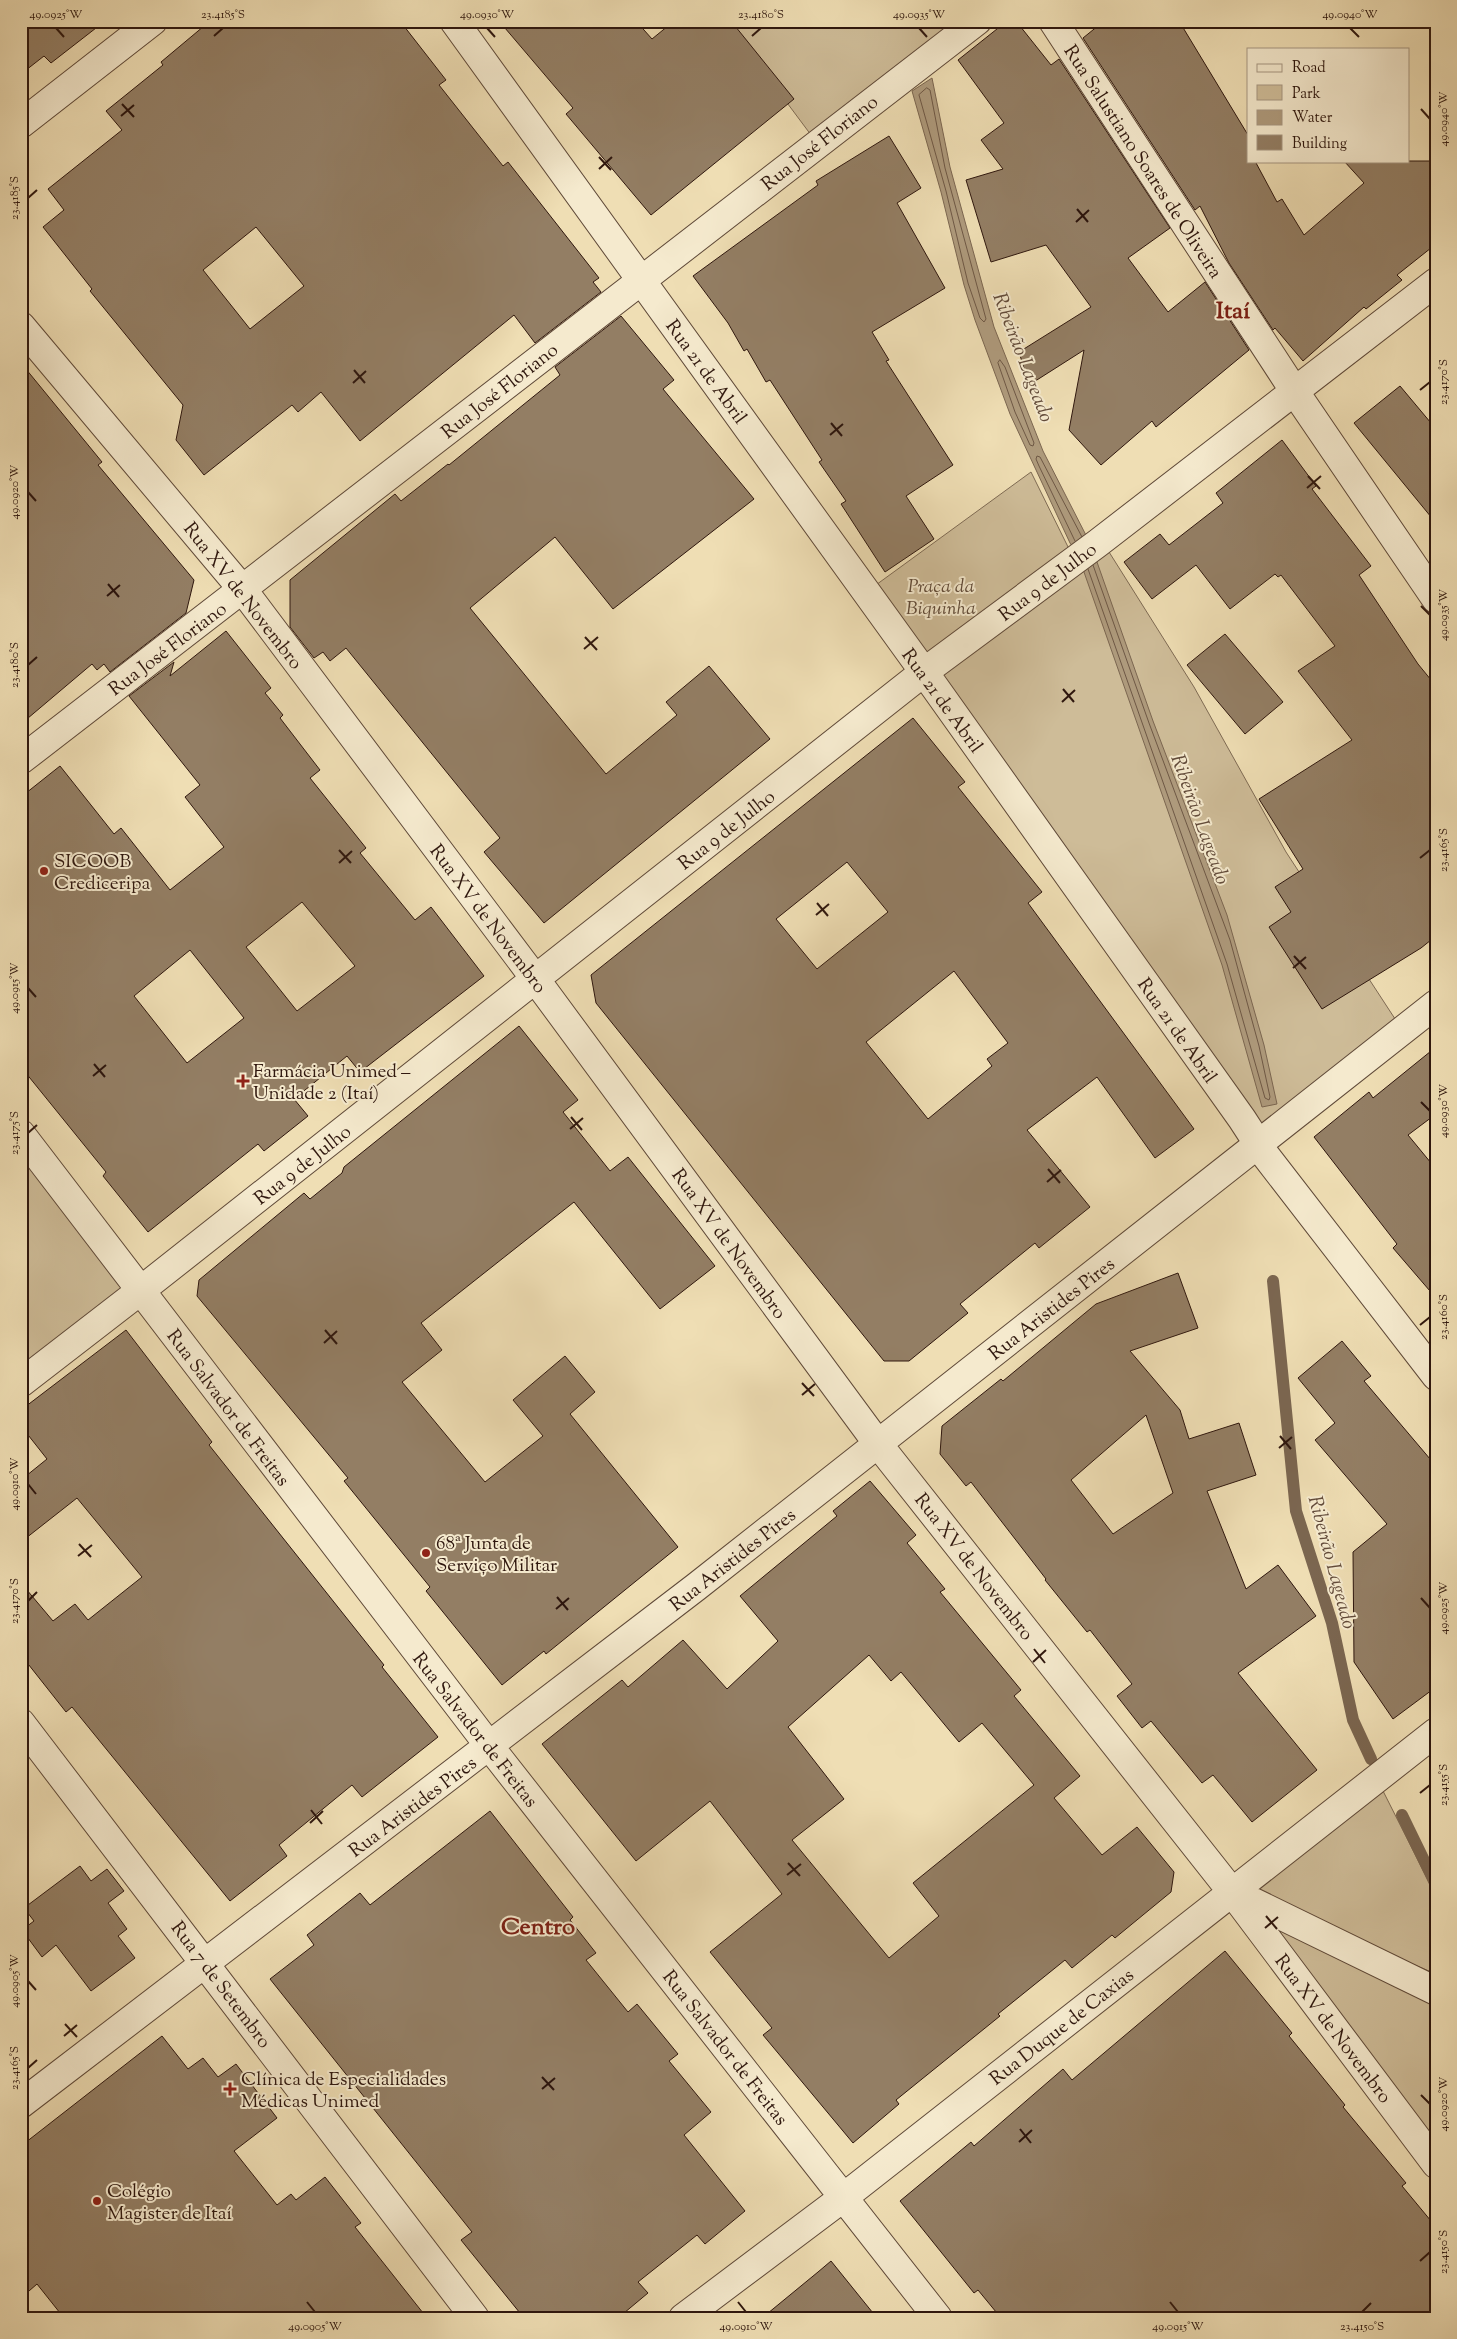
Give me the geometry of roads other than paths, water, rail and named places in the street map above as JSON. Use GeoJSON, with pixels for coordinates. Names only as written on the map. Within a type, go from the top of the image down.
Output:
{"type":"FeatureCollection","features":[{"type":"Feature","properties":{"kind":"street"},"geometry":{"type":"LineString","coordinates":[[21,124],[153,21]]}},
{"type":"Feature","properties":{"kind":"street","name":"Rua 21 de Abril"},"geometry":{"type":"LineString","coordinates":[[454,21],[1263,1141],[1436,1376]]}},
{"type":"Feature","properties":{"kind":"street","name":"Rua José Floriano"},"geometry":{"type":"LineString","coordinates":[[21,760],[977,21]]}},
{"type":"Feature","properties":{"kind":"street","name":"Rua Salustiano Soares de Oliveira"},"geometry":{"type":"LineString","coordinates":[[1053,21],[1295,392],[1436,599]]}},
{"type":"Feature","properties":{"kind":"street","name":"Rua 9 de Julho"},"geometry":{"type":"LineString","coordinates":[[21,1382],[536,980],[924,672],[1098,543],[1436,282]]}},
{"type":"Feature","properties":{"kind":"street","name":"Rua XV de Novembro"},"geometry":{"type":"LineString","coordinates":[[21,326],[243,590],[536,980],[878,1444],[1232,1892],[1436,2164]]}},
{"type":"Feature","properties":{"kind":"street","name":"Rua Aristides Pires"},"geometry":{"type":"LineString","coordinates":[[21,2104],[490,1747],[1301,1112],[1436,1004]]}},
{"type":"Feature","properties":{"kind":"street","name":"Rua Salvador de Freitas"},"geometry":{"type":"LineString","coordinates":[[21,1134],[490,1747],[938,2318]]}},
{"type":"Feature","properties":{"kind":"street","name":"Rua 7 de Setembro"},"geometry":{"type":"LineString","coordinates":[[21,1723],[475,2318]]}},
{"type":"Feature","properties":{"kind":"street","name":"Rua Duque de Caxias"},"geometry":{"type":"LineString","coordinates":[[683,2318],[844,2197],[1436,1732]]}},
{"type":"Feature","properties":{"kind":"street"},"geometry":{"type":"LineString","coordinates":[[1232,1892],[1436,1991]]}},
{"type":"Feature","properties":{"kind":"water"},"geometry":{"type":"Polygon","coordinates":[[[932,78],[950,167],[994,327],[1043,451],[1091,545],[1153,721],[1227,915],[1264,1045],[1277,1104],[1262,1107],[1222,965],[1078,555],[1070,543],[1010,414],[975,320],[912,91],[932,78]]]}},
{"type":"Feature","properties":{"kind":"waterway","name":"Ribeirão Lageado"},"geometry":{"type":"LineString","coordinates":[[1273,1281],[1296,1511],[1332,1623],[1353,1720],[1371,1759]]}},
{"type":"Feature","properties":{"kind":"waterway","name":"Ribeirão Lageado"},"geometry":{"type":"LineString","coordinates":[[1402,1815],[1436,1885]]}},
{"type":"Feature","properties":{"kind":"place","name":"SICOOB Crediceripa"},"geometry":{"type":"Point","coordinates":[44,871]}},
{"type":"Feature","properties":{"kind":"place","name":"Farmácia Unimed – Unidade 2 (Itaí)"},"geometry":{"type":"Point","coordinates":[243,1081]}},
{"type":"Feature","properties":{"kind":"place","name":"68ª Junta de Serviço Militar"},"geometry":{"type":"Point","coordinates":[426,1553]}},
{"type":"Feature","properties":{"kind":"place","name":"Clínica de Especialidades Médicas Unimed"},"geometry":{"type":"Point","coordinates":[230,2089]}},
{"type":"Feature","properties":{"kind":"place","name":"Colégio Magister de Itaí"},"geometry":{"type":"Point","coordinates":[97,2201]}},
{"type":"Feature","properties":{"kind":"district","name":"Itaí"},"geometry":{"type":"Point","coordinates":[1233,310]}},
{"type":"Feature","properties":{"kind":"district","name":"Centro"},"geometry":{"type":"Point","coordinates":[538,1926]}},
{"type":"Feature","properties":{"kind":"park label","name":"Praça da Biquinha"},"geometry":{"type":"Point","coordinates":[941,596]}}]}
